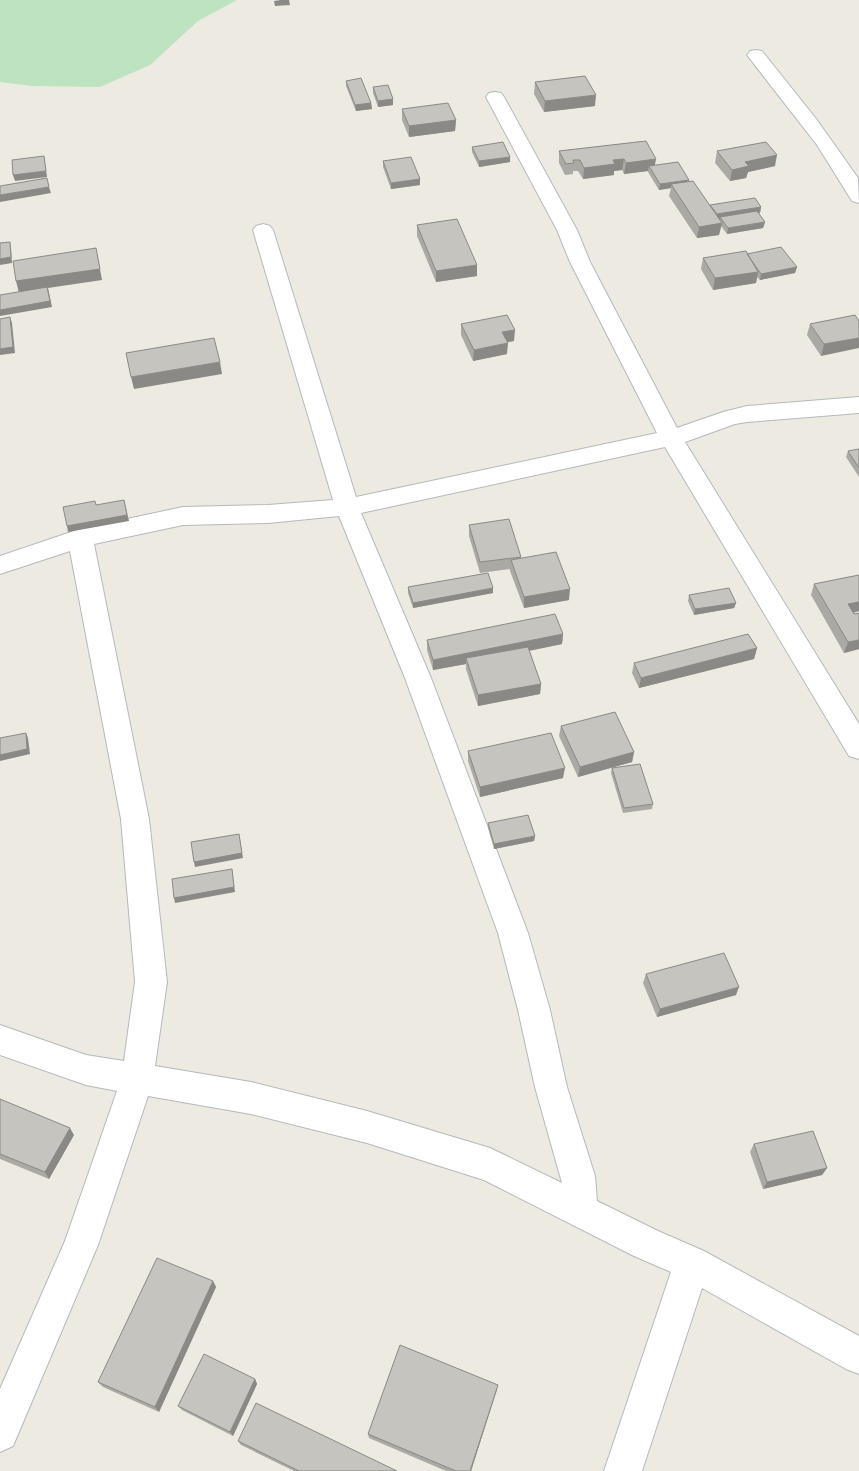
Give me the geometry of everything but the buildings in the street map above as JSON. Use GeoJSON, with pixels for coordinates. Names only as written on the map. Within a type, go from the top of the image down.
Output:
{"type":"FeatureCollection","features":[{"type":"Feature","properties":{"kind":"street"},"geometry":{"type":"LineString","coordinates":[[756,55],[814,128],[843,169],[859,197]]}},
{"type":"Feature","properties":{"kind":"street"},"geometry":{"type":"LineString","coordinates":[[495,97],[567,230],[580,262],[670,438],[859,748]]}},
{"type":"Feature","properties":{"kind":"street"},"geometry":{"type":"LineString","coordinates":[[263,230],[347,507],[418,678],[513,933],[534,1010],[551,1088],[578,1176],[581,1211]]}},
{"type":"Feature","properties":{"kind":"street"},"geometry":{"type":"LineString","coordinates":[[0,565],[80,538],[183,516],[268,514],[347,507],[670,438],[731,417],[859,405]]}},
{"type":"Feature","properties":{"kind":"street"},"geometry":{"type":"LineString","coordinates":[[0,1433],[81,1245],[111,1160],[137,1080],[151,982],[135,819],[80,538]]}},
{"type":"Feature","properties":{"kind":"street"},"geometry":{"type":"LineString","coordinates":[[0,1040],[86,1070],[251,1098],[367,1127],[490,1165],[646,1244],[692,1262],[859,1356]]}},
{"type":"Feature","properties":{"kind":"street"},"geometry":{"type":"LineString","coordinates":[[623,1471],[692,1262]]}},
{"type":"Feature","properties":{"kind":"green space"},"geometry":{"type":"Polygon","coordinates":[[[0,0],[237,0],[198,21],[150,65],[100,87],[32,86],[0,82],[0,0]]]}}]}
